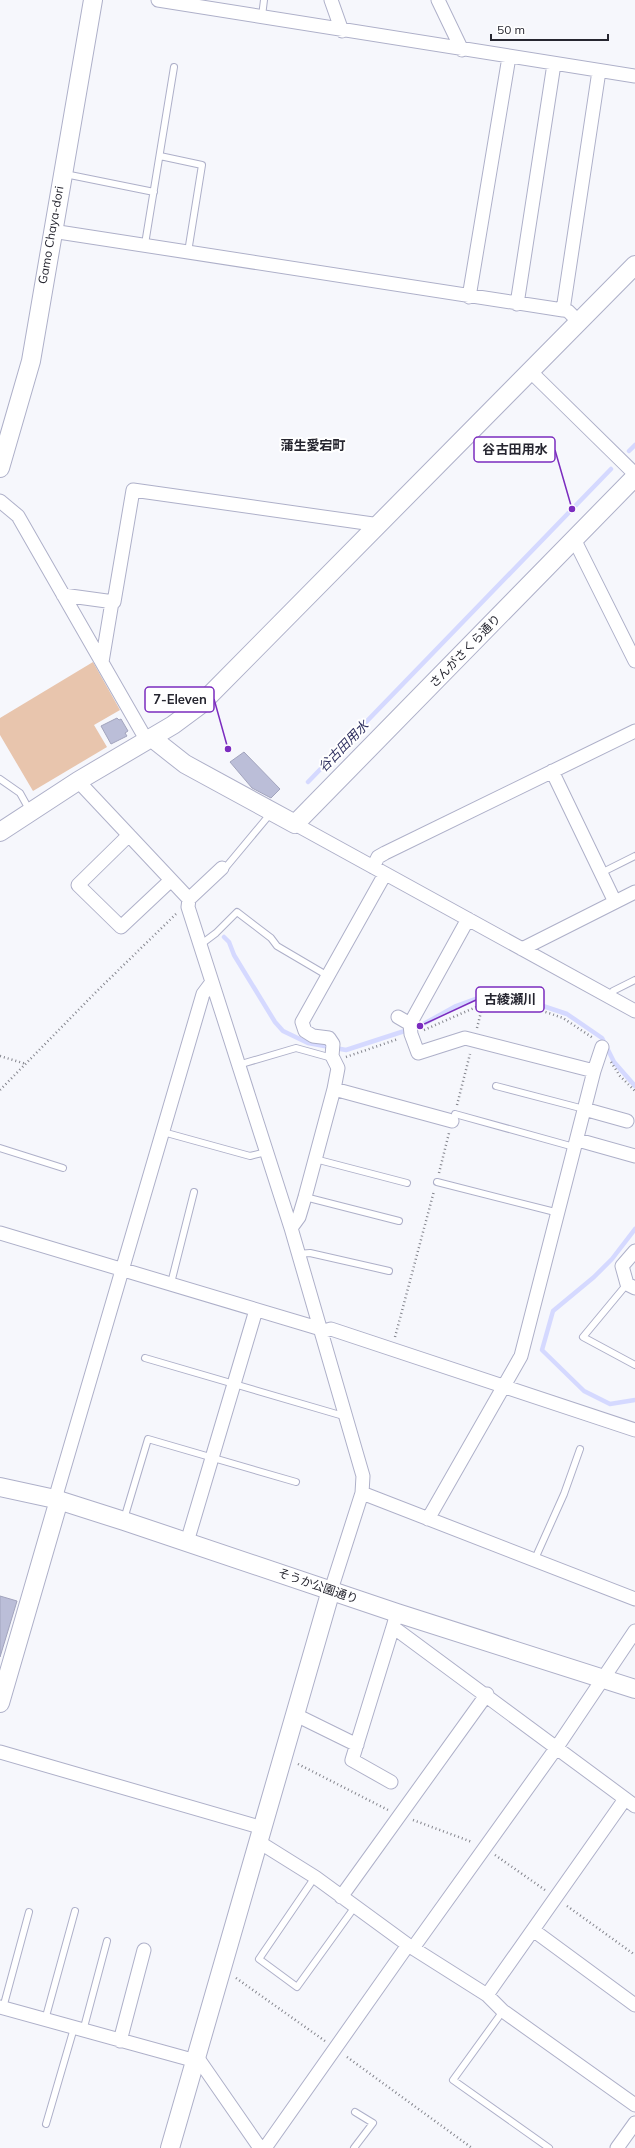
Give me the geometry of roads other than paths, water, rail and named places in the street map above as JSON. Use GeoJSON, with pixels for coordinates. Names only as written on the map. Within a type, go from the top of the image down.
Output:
{"type":"FeatureCollection","features":[{"type":"Feature","properties":{"kind":"street","name":"Gamo Chaya-dori"},"geometry":{"type":"LineString","coordinates":[[0,468],[31,361],[52,231],[93,0]]}},
{"type":"Feature","properties":{"kind":"street"},"geometry":{"type":"LineString","coordinates":[[158,0],[262,16],[342,31],[635,76]]}},
{"type":"Feature","properties":{"kind":"street"},"geometry":{"type":"LineString","coordinates":[[331,0],[342,31]]}},
{"type":"Feature","properties":{"kind":"street"},"geometry":{"type":"LineString","coordinates":[[438,0],[462,50]]}},
{"type":"Feature","properties":{"kind":"street"},"geometry":{"type":"LineString","coordinates":[[469,297],[509,57]]}},
{"type":"Feature","properties":{"kind":"street"},"geometry":{"type":"LineString","coordinates":[[517,304],[554,64]]}},
{"type":"Feature","properties":{"kind":"street"},"geometry":{"type":"LineString","coordinates":[[563,310],[599,71]]}},
{"type":"Feature","properties":{"kind":"street"},"geometry":{"type":"LineString","coordinates":[[52,231],[145,244],[469,297],[563,310],[568,311],[579,322]]}},
{"type":"Feature","properties":{"kind":"street"},"geometry":{"type":"LineString","coordinates":[[0,832],[78,781],[149,739],[200,705],[380,525],[635,264]]}},
{"type":"Feature","properties":{"kind":"street"},"geometry":{"type":"LineString","coordinates":[[530,372],[635,476]]}},
{"type":"Feature","properties":{"kind":"street","name":"さんがさくら通り"},"geometry":{"type":"LineString","coordinates":[[295,824],[635,476]]}},
{"type":"Feature","properties":{"kind":"street"},"geometry":{"type":"LineString","coordinates":[[102,662],[133,490],[380,525]]}},
{"type":"Feature","properties":{"kind":"street"},"geometry":{"type":"LineString","coordinates":[[0,501],[18,516],[102,662],[149,739],[185,764],[635,1011]]}},
{"type":"Feature","properties":{"kind":"street"},"geometry":{"type":"LineString","coordinates":[[574,540],[635,661]]}},
{"type":"Feature","properties":{"kind":"street"},"geometry":{"type":"LineString","coordinates":[[63,595],[112,602]]}},
{"type":"Feature","properties":{"kind":"street"},"geometry":{"type":"LineString","coordinates":[[373,867],[378,857],[385,853],[635,731]]}},
{"type":"Feature","properties":{"kind":"street"},"geometry":{"type":"LineString","coordinates":[[552,771],[615,902]]}},
{"type":"Feature","properties":{"kind":"street"},"geometry":{"type":"LineString","coordinates":[[78,781],[171,880],[189,903],[200,945],[291,1228],[363,1476],[362,1493],[331,1590],[296,1716],[170,2148]]}},
{"type":"Feature","properties":{"kind":"street"},"geometry":{"type":"LineString","coordinates":[[129,835],[78,885],[121,928],[171,880]]}},
{"type":"Feature","properties":{"kind":"street"},"geometry":{"type":"LineString","coordinates":[[189,903],[222,868]]}},
{"type":"Feature","properties":{"kind":"street"},"geometry":{"type":"LineString","coordinates":[[291,1228],[298,1217],[305,1196],[338,1068],[329,1038],[313,1036],[305,1031],[302,1022],[385,874]]}},
{"type":"Feature","properties":{"kind":"street"},"geometry":{"type":"LineString","coordinates":[[522,949],[635,892]]}},
{"type":"Feature","properties":{"kind":"street"},"geometry":{"type":"LineString","coordinates":[[468,919],[410,1024],[411,1034],[418,1053],[465,1038],[594,1071]]}},
{"type":"Feature","properties":{"kind":"street"},"geometry":{"type":"LineString","coordinates":[[0,1703],[162,1132],[203,994],[212,982]]}},
{"type":"Feature","properties":{"kind":"street"},"geometry":{"type":"LineString","coordinates":[[398,1017],[410,1024]]}},
{"type":"Feature","properties":{"kind":"street"},"geometry":{"type":"LineString","coordinates":[[428,1519],[521,1356],[577,1144],[584,1109],[602,1047]]}},
{"type":"Feature","properties":{"kind":"street"},"geometry":{"type":"LineString","coordinates":[[334,1088],[453,1117]]}},
{"type":"Feature","properties":{"kind":"street"},"geometry":{"type":"LineString","coordinates":[[584,1109],[627,1121]]}},
{"type":"Feature","properties":{"kind":"street"},"geometry":{"type":"LineString","coordinates":[[577,1144],[635,1156]]}},
{"type":"Feature","properties":{"kind":"street"},"geometry":{"type":"LineString","coordinates":[[0,1233],[171,1283],[321,1330],[330,1329],[635,1430]]}},
{"type":"Feature","properties":{"kind":"street"},"geometry":{"type":"LineString","coordinates":[[631,1286],[622,1266],[635,1251]]}},
{"type":"Feature","properties":{"kind":"street"},"geometry":{"type":"LineString","coordinates":[[187,1542],[232,1384],[256,1310]]}},
{"type":"Feature","properties":{"kind":"street","name":"そうか公園通り"},"geometry":{"type":"LineString","coordinates":[[0,1487],[57,1500],[331,1590],[395,1620],[602,1678],[635,1689]]}},
{"type":"Feature","properties":{"kind":"street"},"geometry":{"type":"LineString","coordinates":[[362,1493],[635,1599]]}},
{"type":"Feature","properties":{"kind":"street"},"geometry":{"type":"LineString","coordinates":[[391,1782],[352,1760],[395,1620],[487,1694],[630,1802],[533,1930],[488,1996]]}},
{"type":"Feature","properties":{"kind":"street"},"geometry":{"type":"LineString","coordinates":[[265,2148],[410,1946],[557,1747],[635,1631]]}},
{"type":"Feature","properties":{"kind":"street"},"geometry":{"type":"LineString","coordinates":[[341,1897],[487,1694]]}},
{"type":"Feature","properties":{"kind":"street"},"geometry":{"type":"LineString","coordinates":[[296,1716],[357,1745]]}},
{"type":"Feature","properties":{"kind":"street"},"geometry":{"type":"LineString","coordinates":[[0,1752],[261,1835],[354,1908],[488,1996],[503,2011],[635,2105]]}},
{"type":"Feature","properties":{"kind":"street"},"geometry":{"type":"LineString","coordinates":[[533,1930],[635,2005]]}},
{"type":"Feature","properties":{"kind":"street"},"geometry":{"type":"LineString","coordinates":[[120,2041],[144,1950]]}},
{"type":"Feature","properties":{"kind":"street"},"geometry":{"type":"LineString","coordinates":[[2,2008],[120,2041],[197,2059],[260,2148]]}},
{"type":"Feature","properties":{"kind":"street"},"geometry":{"type":"LineString","coordinates":[[617,2148],[635,2123]]}},
{"type":"Feature","properties":{"kind":"lane"},"geometry":{"type":"LineString","coordinates":[[262,16],[264,0]]}},
{"type":"Feature","properties":{"kind":"lane"},"geometry":{"type":"LineString","coordinates":[[145,244],[174,67]]}},
{"type":"Feature","properties":{"kind":"lane"},"geometry":{"type":"LineString","coordinates":[[160,156],[202,165],[188,252]]}},
{"type":"Feature","properties":{"kind":"lane"},"geometry":{"type":"LineString","coordinates":[[62,174],[154,192]]}},
{"type":"Feature","properties":{"kind":"lane"},"geometry":{"type":"LineString","coordinates":[[0,779],[20,794],[30,812]]}},
{"type":"Feature","properties":{"kind":"lane"},"geometry":{"type":"LineString","coordinates":[[222,868],[226,867],[273,811]]}},
{"type":"Feature","properties":{"kind":"lane"},"geometry":{"type":"LineString","coordinates":[[601,873],[635,856]]}},
{"type":"Feature","properties":{"kind":"lane"},"geometry":{"type":"LineString","coordinates":[[200,945],[216,933],[237,912],[271,938],[277,946],[328,976]]}},
{"type":"Feature","properties":{"kind":"lane"},"geometry":{"type":"LineString","coordinates":[[609,997],[613,991],[635,980]]}},
{"type":"Feature","properties":{"kind":"lane"},"geometry":{"type":"LineString","coordinates":[[238,1064],[296,1048],[305,1052],[333,1053]]}},
{"type":"Feature","properties":{"kind":"lane"},"geometry":{"type":"LineString","coordinates":[[496,1086],[584,1109]]}},
{"type":"Feature","properties":{"kind":"lane"},"geometry":{"type":"LineString","coordinates":[[453,1117],[577,1144]]}},
{"type":"Feature","properties":{"kind":"lane"},"geometry":{"type":"LineString","coordinates":[[162,1132],[250,1156],[266,1152]]}},
{"type":"Feature","properties":{"kind":"lane"},"geometry":{"type":"LineString","coordinates":[[0,1148],[64,1168]]}},
{"type":"Feature","properties":{"kind":"lane"},"geometry":{"type":"LineString","coordinates":[[315,1159],[407,1183]]}},
{"type":"Feature","properties":{"kind":"lane"},"geometry":{"type":"LineString","coordinates":[[436,1182],[559,1213]]}},
{"type":"Feature","properties":{"kind":"lane"},"geometry":{"type":"LineString","coordinates":[[171,1283],[194,1192]]}},
{"type":"Feature","properties":{"kind":"lane"},"geometry":{"type":"LineString","coordinates":[[305,1196],[399,1221]]}},
{"type":"Feature","properties":{"kind":"lane"},"geometry":{"type":"LineString","coordinates":[[298,1254],[310,1252],[389,1271]]}},
{"type":"Feature","properties":{"kind":"lane"},"geometry":{"type":"LineString","coordinates":[[631,1286],[583,1337],[635,1365]]}},
{"type":"Feature","properties":{"kind":"lane"},"geometry":{"type":"LineString","coordinates":[[145,1358],[340,1415],[344,1412]]}},
{"type":"Feature","properties":{"kind":"lane"},"geometry":{"type":"LineString","coordinates":[[124,1521],[148,1439],[212,1456],[296,1482]]}},
{"type":"Feature","properties":{"kind":"lane"},"geometry":{"type":"LineString","coordinates":[[534,1561],[564,1494],[580,1449]]}},
{"type":"Feature","properties":{"kind":"lane"},"geometry":{"type":"LineString","coordinates":[[314,1877],[259,1959],[296,1987],[354,1908]]}},
{"type":"Feature","properties":{"kind":"lane"},"geometry":{"type":"LineString","coordinates":[[45,2020],[75,1911]]}},
{"type":"Feature","properties":{"kind":"lane"},"geometry":{"type":"LineString","coordinates":[[2,2008],[29,1912]]}},
{"type":"Feature","properties":{"kind":"lane"},"geometry":{"type":"LineString","coordinates":[[46,2124],[107,1941]]}},
{"type":"Feature","properties":{"kind":"lane"},"geometry":{"type":"LineString","coordinates":[[503,2011],[453,2080],[549,2148]]}},
{"type":"Feature","properties":{"kind":"lane"},"geometry":{"type":"LineString","coordinates":[[354,2148],[373,2123],[355,2112]]}},
{"type":"Feature","properties":{"kind":"waterway","name":"谷古田用水"},"geometry":{"type":"LineString","coordinates":[[629,451],[635,445]]}},
{"type":"Feature","properties":{"kind":"waterway","name":"谷古田用水"},"geometry":{"type":"LineString","coordinates":[[308,782],[611,469]]}},
{"type":"Feature","properties":{"kind":"waterway"},"geometry":{"type":"LineString","coordinates":[[224,937],[229,942],[234,955],[275,1022],[283,1031],[308,1043],[346,1050],[420,1026],[456,1006],[486,995],[522,999],[567,1014],[602,1038],[614,1062],[635,1086]]}},
{"type":"Feature","properties":{"kind":"waterway"},"geometry":{"type":"LineString","coordinates":[[635,1229],[612,1259],[594,1277],[553,1311],[542,1350],[584,1391],[610,1404],[635,1400]]}},
{"type":"Feature","properties":{"kind":"place","name":"谷古田用水"},"geometry":{"type":"Point","coordinates":[572,509]}},
{"type":"Feature","properties":{"kind":"place","name":"7-Eleven"},"geometry":{"type":"Point","coordinates":[228,749]}},
{"type":"Feature","properties":{"kind":"place","name":"古綾瀬川"},"geometry":{"type":"Point","coordinates":[420,1026]}},
{"type":"Feature","properties":{"kind":"district","name":"蒲生愛宕町"},"geometry":{"type":"Point","coordinates":[313,445]}}]}
